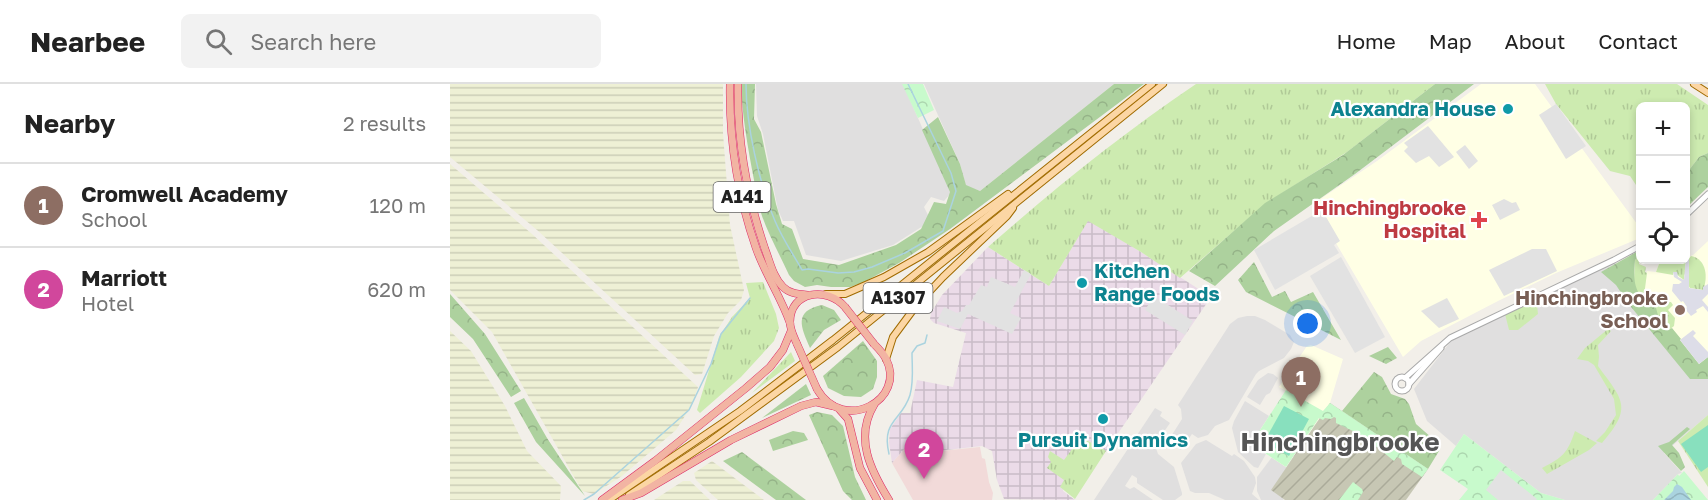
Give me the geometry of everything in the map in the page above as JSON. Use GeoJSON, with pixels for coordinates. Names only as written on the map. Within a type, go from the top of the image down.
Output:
{"type":"FeatureCollection","features":[{"type":"Feature","properties":{"kind":"highway","name":"A141"},"geometry":{"type":"LineString","coordinates":[[730,84],[731,122],[744,208],[755,247],[782,304],[790,327]]}},
{"type":"Feature","properties":{"kind":"highway","name":"A141"},"geometry":{"type":"LineString","coordinates":[[738,84],[743,156],[752,203],[764,245],[780,283],[790,292],[809,295]]}},
{"type":"Feature","properties":{"kind":"highway"},"geometry":{"type":"LineString","coordinates":[[602,500],[656,461],[770,367],[783,350],[796,304],[809,295],[826,294],[838,300],[845,307],[886,359],[889,371],[888,383],[866,421],[865,442],[873,472],[889,500]]}},
{"type":"Feature","properties":{"kind":"highway"},"geometry":{"type":"LineString","coordinates":[[790,327],[824,399],[848,420],[860,468],[877,500]]}},
{"type":"Feature","properties":{"kind":"highway","name":"A1307"},"geometry":{"type":"LineString","coordinates":[[623,500],[641,493],[710,450],[801,405],[816,402],[837,408]]}},
{"type":"Feature","properties":{"kind":"highway"},"geometry":{"type":"LineString","coordinates":[[837,408],[858,410],[875,403]]}},
{"type":"Feature","properties":{"kind":"main road","name":"A1307"},"geometry":{"type":"LineString","coordinates":[[609,500],[783,379],[1152,84]]}},
{"type":"Feature","properties":{"kind":"main road","name":"A1307"},"geometry":{"type":"LineString","coordinates":[[623,500],[718,435],[821,359],[1163,84]]}},
{"type":"Feature","properties":{"kind":"main road"},"geometry":{"type":"LineString","coordinates":[[1694,84],[1708,93]]}},
{"type":"Feature","properties":{"kind":"main road","name":"A1307"},"geometry":{"type":"LineString","coordinates":[[826,294],[838,295],[854,292],[928,252],[1081,141]]}},
{"type":"Feature","properties":{"kind":"main road","name":"A1307"},"geometry":{"type":"LineString","coordinates":[[886,359],[893,338],[916,306],[1007,216],[1019,200]]}},
{"type":"Feature","properties":{"kind":"street"},"geometry":{"type":"LineString","coordinates":[[1690,211],[1708,194]]}},
{"type":"Feature","properties":{"kind":"street"},"geometry":{"type":"LineString","coordinates":[[1450,338],[1409,384],[1408,388],[1404,391],[1396,388],[1397,379],[1405,378],[1450,338],[1636,249]]}},
{"type":"Feature","properties":{"kind":"street"},"geometry":{"type":"LineString","coordinates":[[1405,378],[1409,384]]}},
{"type":"Feature","properties":{"kind":"shaded area"},"geometry":{"type":"Polygon","coordinates":[[[450,84],[723,84],[723,133],[730,225],[744,290],[741,300],[728,313],[714,336],[702,374],[695,375],[537,230],[450,157],[450,84]]]}},
{"type":"Feature","properties":{"kind":"shaded area"},"geometry":{"type":"Polygon","coordinates":[[[756,84],[903,84],[951,193],[944,201],[931,197],[924,207],[929,217],[923,226],[893,245],[841,261],[806,255],[794,221],[783,221],[778,210],[763,134],[757,116],[756,84]]]}},
{"type":"Feature","properties":{"kind":"shaded area"},"geometry":{"type":"Polygon","coordinates":[[[924,84],[1114,84],[980,191],[966,186],[960,164],[924,84]]]}},
{"type":"Feature","properties":{"kind":"shaded area","name":"Hinchingbrooke Hospital"},"geometry":{"type":"Polygon","coordinates":[[[1481,84],[1535,84],[1636,223],[1636,240],[1556,273],[1498,301],[1421,341],[1403,357],[1313,204],[1377,161],[1481,84]]]}},
{"type":"Feature","properties":{"kind":"shaded area"},"geometry":{"type":"Polygon","coordinates":[[[1556,104],[1586,146],[1566,159],[1539,115],[1556,104]]]}},
{"type":"Feature","properties":{"kind":"shaded area"},"geometry":{"type":"Polygon","coordinates":[[[1428,126],[1454,157],[1439,167],[1429,156],[1416,163],[1404,151],[1408,147],[1404,143],[1428,126]]]}},
{"type":"Feature","properties":{"kind":"shaded area"},"geometry":{"type":"Polygon","coordinates":[[[1465,145],[1478,161],[1469,169],[1456,152],[1465,145]]]}},
{"type":"Feature","properties":{"kind":"shaded area"},"geometry":{"type":"Polygon","coordinates":[[[450,164],[532,234],[698,387],[692,405],[676,430],[622,476],[594,494],[582,491],[492,332],[450,290],[450,164]]]}},
{"type":"Feature","properties":{"kind":"shaded area"},"geometry":{"type":"Polygon","coordinates":[[[1504,199],[1512,203],[1516,202],[1520,210],[1500,220],[1492,205],[1504,199]]]}},
{"type":"Feature","properties":{"kind":"shaded area"},"geometry":{"type":"Polygon","coordinates":[[[1322,210],[1340,241],[1334,245],[1339,253],[1275,290],[1254,250],[1322,210]]]}},
{"type":"Feature","properties":{"kind":"shaded area"},"geometry":{"type":"Polygon","coordinates":[[[1088,220],[1211,297],[1106,451],[1081,437],[1064,461],[1050,451],[1064,480],[1063,491],[1075,500],[1004,499],[997,480],[992,451],[982,446],[910,454],[905,448],[892,463],[890,429],[901,413],[910,413],[917,380],[953,387],[966,333],[934,323],[930,319],[942,295],[988,247],[1049,286],[1088,220]]]}},
{"type":"Feature","properties":{"kind":"shaded area","name":"Hinchingbrooke School"},"geometry":{"type":"Polygon","coordinates":[[[1708,241],[1708,378],[1643,296],[1647,271],[1656,272],[1659,264],[1690,264],[1690,256],[1708,241]]]}},
{"type":"Feature","properties":{"kind":"shaded area"},"geometry":{"type":"Polygon","coordinates":[[[1532,249],[1546,249],[1557,271],[1504,296],[1489,270],[1532,249]]]}},
{"type":"Feature","properties":{"kind":"shaded area"},"geometry":{"type":"Polygon","coordinates":[[[1341,257],[1385,337],[1355,353],[1310,276],[1341,257]]]}},
{"type":"Feature","properties":{"kind":"shaded area"},"geometry":{"type":"Polygon","coordinates":[[[1615,263],[1708,378],[1708,415],[1664,453],[1682,473],[1678,474],[1653,500],[1565,500],[1541,493],[1464,434],[1456,446],[1427,421],[1414,389],[1451,341],[1615,263]]]}},
{"type":"Feature","properties":{"kind":"shaded area"},"geometry":{"type":"Polygon","coordinates":[[[1685,264],[1689,264],[1689,288],[1703,290],[1703,287],[1708,284],[1708,294],[1702,300],[1708,307],[1708,312],[1703,306],[1691,316],[1685,309],[1687,307],[1683,301],[1681,302],[1672,291],[1673,284],[1682,282],[1674,277],[1673,272],[1677,272],[1678,277],[1684,280],[1685,264]]]}},
{"type":"Feature","properties":{"kind":"shaded area"},"geometry":{"type":"Polygon","coordinates":[[[1024,270],[1031,274],[1010,313],[1021,318],[1012,334],[968,314],[960,329],[937,321],[944,307],[957,313],[962,311],[966,305],[969,305],[981,285],[987,287],[991,277],[1015,287],[1024,270]]]}},
{"type":"Feature","properties":{"kind":"shaded area"},"geometry":{"type":"Polygon","coordinates":[[[1154,296],[1193,321],[1185,335],[1145,310],[1154,296]]]}},
{"type":"Feature","properties":{"kind":"shaded area"},"geometry":{"type":"Polygon","coordinates":[[[1447,298],[1459,319],[1439,328],[1421,311],[1447,298]]]}},
{"type":"Feature","properties":{"kind":"shaded area"},"geometry":{"type":"Polygon","coordinates":[[[1247,316],[1265,320],[1290,335],[1294,342],[1291,349],[1284,358],[1256,374],[1229,420],[1215,426],[1208,435],[1198,438],[1192,434],[1181,450],[1168,441],[1182,419],[1178,405],[1230,324],[1238,318],[1247,316]]]}},
{"type":"Feature","properties":{"kind":"shaded area"},"geometry":{"type":"Polygon","coordinates":[[[1693,330],[1696,333],[1693,336],[1708,352],[1708,357],[1699,364],[1680,340],[1693,330]]]}},
{"type":"Feature","properties":{"kind":"shaded area"},"geometry":{"type":"Polygon","coordinates":[[[450,331],[471,351],[505,406],[527,451],[561,486],[560,500],[450,500],[450,331]]]}},
{"type":"Feature","properties":{"kind":"shaded area"},"geometry":{"type":"Polygon","coordinates":[[[1311,345],[1343,359],[1330,403],[1286,467],[1251,444],[1286,391],[1279,387],[1307,346],[1311,345]]]}},
{"type":"Feature","properties":{"kind":"shaded area"},"geometry":{"type":"Polygon","coordinates":[[[1268,373],[1278,378],[1260,405],[1247,397],[1258,380],[1268,373]]]}},
{"type":"Feature","properties":{"kind":"shaded area"},"geometry":{"type":"Polygon","coordinates":[[[1245,401],[1269,416],[1251,444],[1266,454],[1258,468],[1238,452],[1232,428],[1245,401]]]}},
{"type":"Feature","properties":{"kind":"shaded area"},"geometry":{"type":"Polygon","coordinates":[[[1330,403],[1428,469],[1406,500],[1285,500],[1271,490],[1330,403]]]}},
{"type":"Feature","properties":{"kind":"shaded area"},"geometry":{"type":"Polygon","coordinates":[[[1155,408],[1162,412],[1160,416],[1170,423],[1156,448],[1158,454],[1174,467],[1182,495],[1175,500],[1163,500],[1137,483],[1137,478],[1132,475],[1125,486],[1130,489],[1134,487],[1153,500],[1094,500],[1155,408]]]}},
{"type":"Feature","properties":{"kind":"shaded area"},"geometry":{"type":"Polygon","coordinates":[[[1319,417],[1284,500],[1261,500],[1257,491],[1257,477],[1272,457],[1286,467],[1319,417]]]}},
{"type":"Feature","properties":{"kind":"shaded area"},"geometry":{"type":"Polygon","coordinates":[[[1206,440],[1244,461],[1255,477],[1256,483],[1252,494],[1259,500],[1225,500],[1209,493],[1190,491],[1181,463],[1196,444],[1206,440]]]}},
{"type":"Feature","properties":{"kind":"shaded area"},"geometry":{"type":"Polygon","coordinates":[[[980,447],[993,493],[992,500],[913,500],[892,463],[905,448],[911,454],[980,447]]]}},
{"type":"Feature","properties":{"kind":"shaded area"},"geometry":{"type":"Polygon","coordinates":[[[712,461],[764,500],[718,500],[696,480],[694,473],[712,461]]]}},
{"type":"Feature","properties":{"kind":"shaded area"},"geometry":{"type":"Polygon","coordinates":[[[1501,470],[1537,499],[1498,500],[1486,490],[1501,470]]]}},
{"type":"Feature","properties":{"kind":"shaded area"},"geometry":{"type":"Polygon","coordinates":[[[683,481],[690,481],[710,500],[654,500],[683,481]]]}},
{"type":"Feature","properties":{"kind":"green space"},"geometry":{"type":"Polygon","coordinates":[[[741,84],[755,84],[754,119],[761,132],[782,224],[792,229],[803,259],[839,265],[896,245],[921,229],[934,202],[946,204],[950,192],[922,130],[938,117],[960,164],[966,185],[980,191],[1114,84],[1144,84],[950,229],[899,263],[850,287],[817,285],[805,287],[789,275],[761,212],[746,132],[741,84]]]}},
{"type":"Feature","properties":{"kind":"green space"},"geometry":{"type":"Polygon","coordinates":[[[902,84],[923,84],[934,110],[918,118],[902,84]]]}},
{"type":"Feature","properties":{"kind":"green space"},"geometry":{"type":"Polygon","coordinates":[[[1196,84],[1435,84],[1347,152],[1265,204],[1180,278],[1088,221],[1049,286],[988,247],[1089,162],[1196,84]]]}},
{"type":"Feature","properties":{"kind":"green space"},"geometry":{"type":"Polygon","coordinates":[[[1435,84],[1474,84],[1355,174],[1274,231],[1215,286],[1189,271],[1265,203],[1343,155],[1435,84]]]}},
{"type":"Feature","properties":{"kind":"green space"},"geometry":{"type":"Polygon","coordinates":[[[1545,84],[1677,84],[1708,105],[1708,153],[1699,157],[1690,169],[1690,102],[1636,102],[1636,185],[1630,176],[1610,171],[1556,104],[1545,84]]]}},
{"type":"Feature","properties":{"kind":"green space"},"geometry":{"type":"Polygon","coordinates":[[[1708,153],[1708,187],[1690,204],[1690,169],[1699,157],[1708,153]]]}},
{"type":"Feature","properties":{"kind":"green space"},"geometry":{"type":"Polygon","coordinates":[[[1636,252],[1634,268],[1636,288],[1643,298],[1656,308],[1659,319],[1668,330],[1672,328],[1699,364],[1708,357],[1708,379],[1690,379],[1627,302],[1616,285],[1601,272],[1636,252]]]}},
{"type":"Feature","properties":{"kind":"green space"},"geometry":{"type":"Polygon","coordinates":[[[1690,257],[1700,261],[1705,270],[1703,290],[1690,288],[1688,285],[1690,257]]]}},
{"type":"Feature","properties":{"kind":"green space"},"geometry":{"type":"Polygon","coordinates":[[[1635,260],[1636,264],[1646,267],[1644,296],[1651,297],[1651,294],[1660,296],[1659,301],[1671,302],[1673,305],[1668,310],[1675,318],[1674,326],[1669,330],[1636,290],[1635,260]]]}},
{"type":"Feature","properties":{"kind":"green space"},"geometry":{"type":"Polygon","coordinates":[[[1254,262],[1272,297],[1285,291],[1291,302],[1313,292],[1341,340],[1246,292],[1238,280],[1254,262]]]}},
{"type":"Feature","properties":{"kind":"green space"},"geometry":{"type":"Polygon","coordinates":[[[1659,264],[1686,264],[1684,280],[1673,272],[1673,275],[1656,272],[1659,264]]]}},
{"type":"Feature","properties":{"kind":"green space"},"geometry":{"type":"Polygon","coordinates":[[[763,282],[779,328],[774,341],[741,377],[700,413],[697,410],[719,337],[732,317],[750,298],[746,283],[763,282]]]}},
{"type":"Feature","properties":{"kind":"green space"},"geometry":{"type":"Polygon","coordinates":[[[450,294],[485,334],[521,391],[511,397],[473,339],[450,317],[450,294]]]}},
{"type":"Feature","properties":{"kind":"green space"},"geometry":{"type":"Polygon","coordinates":[[[1533,301],[1537,305],[1538,314],[1518,330],[1509,330],[1505,314],[1533,301]]]}},
{"type":"Feature","properties":{"kind":"green space"},"geometry":{"type":"Polygon","coordinates":[[[822,305],[834,310],[841,320],[824,330],[810,348],[802,327],[803,316],[807,311],[822,305]]]}},
{"type":"Feature","properties":{"kind":"green space"},"geometry":{"type":"Polygon","coordinates":[[[1608,329],[1611,331],[1598,345],[1598,366],[1618,395],[1621,412],[1612,431],[1602,443],[1596,441],[1616,415],[1614,399],[1594,365],[1577,359],[1585,348],[1608,329]]]}},
{"type":"Feature","properties":{"kind":"green space"},"geometry":{"type":"Polygon","coordinates":[[[863,341],[877,361],[877,377],[873,389],[861,397],[844,396],[828,388],[823,376],[863,341]]]}},
{"type":"Feature","properties":{"kind":"green space"},"geometry":{"type":"Polygon","coordinates":[[[1388,347],[1397,358],[1386,364],[1369,356],[1388,347]]]}},
{"type":"Feature","properties":{"kind":"green space"},"geometry":{"type":"Polygon","coordinates":[[[791,352],[795,361],[752,393],[791,352]]]}},
{"type":"Feature","properties":{"kind":"green space"},"geometry":{"type":"Polygon","coordinates":[[[1374,372],[1382,377],[1391,394],[1405,399],[1416,424],[1440,445],[1428,469],[1342,411],[1374,372]]]}},
{"type":"Feature","properties":{"kind":"green space"},"geometry":{"type":"Polygon","coordinates":[[[806,384],[811,395],[762,418],[806,384]]]}},
{"type":"Feature","properties":{"kind":"green space"},"geometry":{"type":"Polygon","coordinates":[[[1286,390],[1323,411],[1330,403],[1428,469],[1422,477],[1402,464],[1401,459],[1397,457],[1394,461],[1383,452],[1384,447],[1377,447],[1357,433],[1336,423],[1334,417],[1323,420],[1319,418],[1286,467],[1251,444],[1286,390]]]}},
{"type":"Feature","properties":{"kind":"green space"},"geometry":{"type":"Polygon","coordinates":[[[524,398],[585,496],[536,442],[514,403],[524,398]]]}},
{"type":"Feature","properties":{"kind":"green space"},"geometry":{"type":"Polygon","coordinates":[[[1284,406],[1309,419],[1289,456],[1264,442],[1284,406]]]}},
{"type":"Feature","properties":{"kind":"green space"},"geometry":{"type":"Polygon","coordinates":[[[817,412],[832,415],[843,426],[855,477],[866,500],[852,500],[843,491],[809,415],[817,412]]]}},
{"type":"Feature","properties":{"kind":"green space"},"geometry":{"type":"Polygon","coordinates":[[[1708,415],[1708,487],[1678,441],[1708,415]]]}},
{"type":"Feature","properties":{"kind":"green space"},"geometry":{"type":"Polygon","coordinates":[[[1708,425],[1708,467],[1701,472],[1681,444],[1708,425]]]}},
{"type":"Feature","properties":{"kind":"green space"},"geometry":{"type":"Polygon","coordinates":[[[1687,427],[1690,429],[1672,445],[1679,453],[1685,467],[1681,471],[1658,446],[1669,442],[1687,427]]]}},
{"type":"Feature","properties":{"kind":"green space"},"geometry":{"type":"Polygon","coordinates":[[[793,431],[804,433],[808,440],[773,451],[769,440],[793,431]]]}},
{"type":"Feature","properties":{"kind":"green space"},"geometry":{"type":"Polygon","coordinates":[[[1575,431],[1597,443],[1547,474],[1542,468],[1563,454],[1575,431]]]}},
{"type":"Feature","properties":{"kind":"green space"},"geometry":{"type":"Polygon","coordinates":[[[1464,434],[1541,493],[1565,500],[1459,500],[1468,489],[1440,470],[1464,434]]]}},
{"type":"Feature","properties":{"kind":"green space"},"geometry":{"type":"Polygon","coordinates":[[[1081,437],[1106,451],[1075,499],[1060,487],[1064,480],[1047,468],[1051,462],[1048,457],[1050,451],[1064,460],[1081,437]]]}},
{"type":"Feature","properties":{"kind":"green space"},"geometry":{"type":"Polygon","coordinates":[[[742,452],[806,500],[776,500],[723,461],[742,452]]]}},
{"type":"Feature","properties":{"kind":"green space"},"geometry":{"type":"Polygon","coordinates":[[[1684,471],[1708,500],[1653,500],[1678,474],[1679,476],[1684,471]]]}},
{"type":"Feature","properties":{"kind":"green space"},"geometry":{"type":"Polygon","coordinates":[[[1353,482],[1363,492],[1358,500],[1339,500],[1353,482]]]}},
{"type":"Feature","properties":{"kind":"water"},"geometry":{"type":"Polygon","coordinates":[[[1677,484],[1682,487],[1691,500],[1664,500],[1677,484]]]}},
{"type":"Feature","properties":{"kind":"waterway"},"geometry":{"type":"LineString","coordinates":[[746,84],[748,117],[755,154],[769,206],[784,240],[802,270],[838,273],[872,267],[905,253],[943,231],[956,191],[951,173],[908,84]]}},
{"type":"Feature","properties":{"kind":"waterway"},"geometry":{"type":"LineString","coordinates":[[584,500],[594,494],[689,410],[711,364],[721,334],[750,298]]}},
{"type":"Feature","properties":{"kind":"waterway"},"geometry":{"type":"LineString","coordinates":[[889,454],[887,443],[890,427],[910,395],[913,374],[912,353],[917,346],[925,343],[927,335]]}},
{"type":"Feature","properties":{"kind":"place","name":"Alexandra House"},"geometry":{"type":"Point","coordinates":[1508,109]}},
{"type":"Feature","properties":{"kind":"place","name":"Hinchingbrooke Hospital"},"geometry":{"type":"Point","coordinates":[1479,220]}},
{"type":"Feature","properties":{"kind":"place","name":"Kitchen Range Foods"},"geometry":{"type":"Point","coordinates":[1082,283]}},
{"type":"Feature","properties":{"kind":"place","name":"Hinchingbrooke School"},"geometry":{"type":"Point","coordinates":[1680,310]}},
{"type":"Feature","properties":{"kind":"place","name":"Cromwell Academy"},"geometry":{"type":"Point","coordinates":[1301,407]}},
{"type":"Feature","properties":{"kind":"place","name":"Pursuit Dynamics"},"geometry":{"type":"Point","coordinates":[1103,419]}},
{"type":"Feature","properties":{"kind":"place","name":"Marriott"},"geometry":{"type":"Point","coordinates":[924,479]}},
{"type":"Feature","properties":{"kind":"district","name":"Hinchingbrooke"},"geometry":{"type":"Point","coordinates":[1340,442]}}]}
